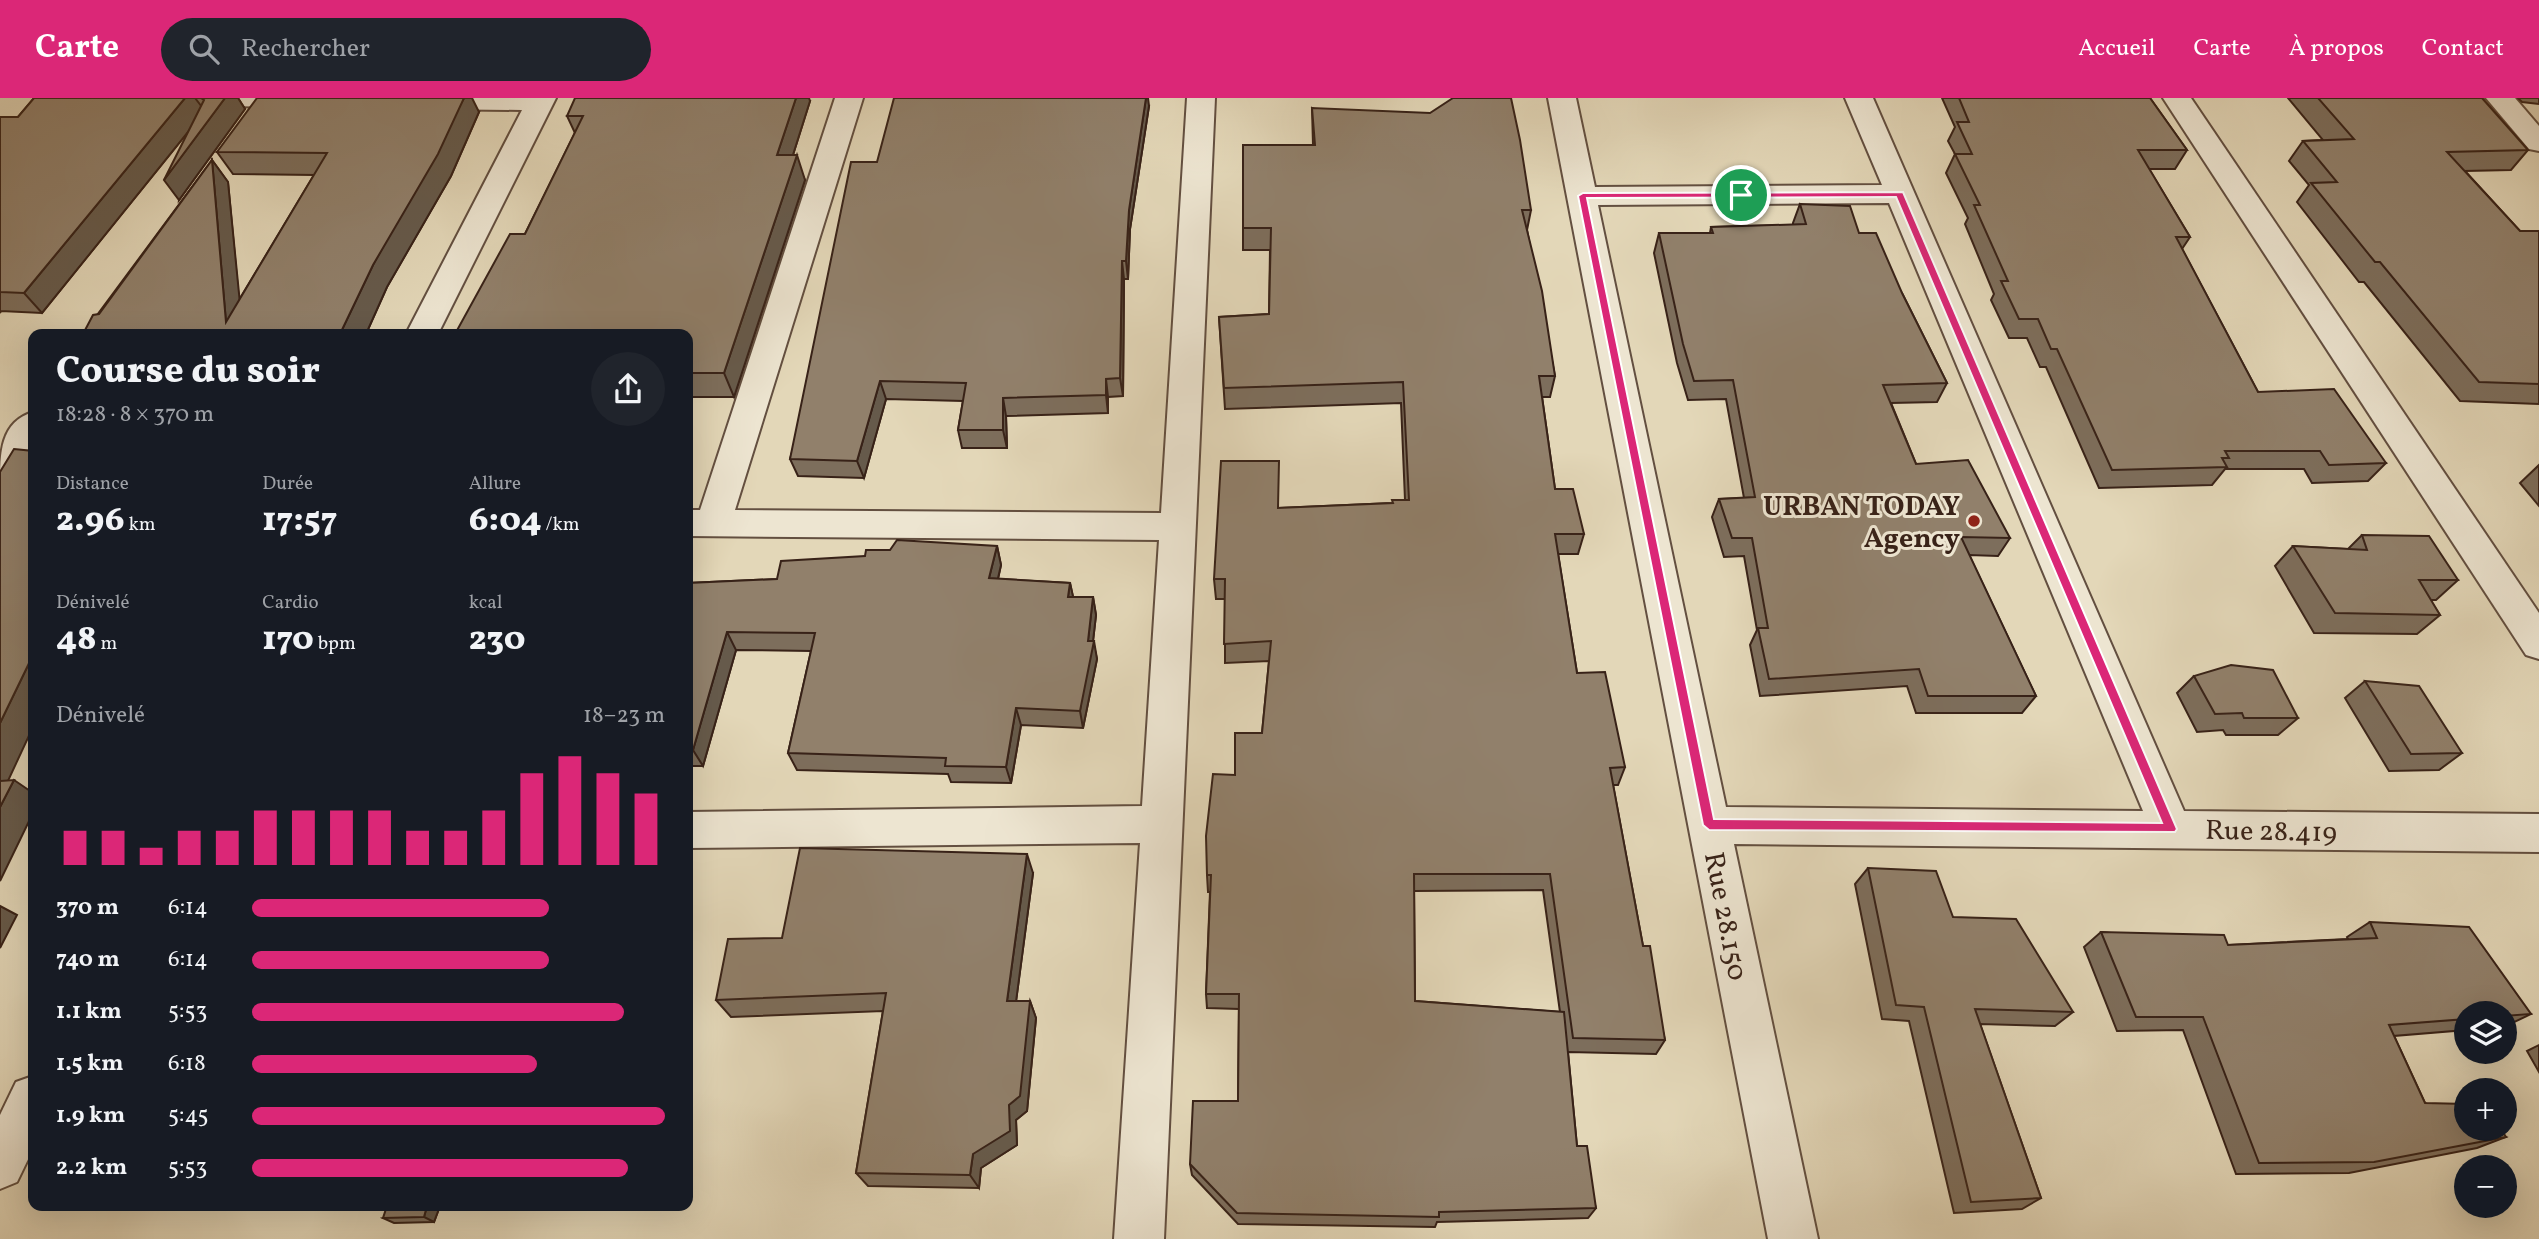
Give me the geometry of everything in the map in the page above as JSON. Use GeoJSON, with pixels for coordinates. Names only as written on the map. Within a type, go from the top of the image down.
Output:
{"type":"FeatureCollection","features":[{"type":"Feature","properties":{"kind":"street"},"geometry":{"type":"LineString","coordinates":[[221,98],[262,110],[337,100]]}},
{"type":"Feature","properties":{"kind":"street"},"geometry":{"type":"LineString","coordinates":[[849,98],[700,523],[1177,527]]}},
{"type":"Feature","properties":{"kind":"street"},"geometry":{"type":"LineString","coordinates":[[1139,1239],[1201,98]]}},
{"type":"Feature","properties":{"kind":"street","name":"Rue 28.150"},"geometry":{"type":"LineString","coordinates":[[1562,98],[1793,1239]]}},
{"type":"Feature","properties":{"kind":"street"},"geometry":{"type":"LineString","coordinates":[[1859,98],[2171,829]]}},
{"type":"Feature","properties":{"kind":"street"},"geometry":{"type":"LineString","coordinates":[[2177,98],[2539,644]]}},
{"type":"Feature","properties":{"kind":"street"},"geometry":{"type":"LineString","coordinates":[[2500,98],[2536,136]]}},
{"type":"Feature","properties":{"kind":"street"},"geometry":{"type":"LineString","coordinates":[[391,100],[541,100],[425,329]]}},
{"type":"Feature","properties":{"kind":"street"},"geometry":{"type":"LineString","coordinates":[[1583,196],[1900,194]]}},
{"type":"Feature","properties":{"kind":"street"},"geometry":{"type":"LineString","coordinates":[[0,470],[28,431]]}},
{"type":"Feature","properties":{"kind":"street"},"geometry":{"type":"LineString","coordinates":[[693,830],[1161,824]]}},
{"type":"Feature","properties":{"kind":"street","name":"Rue 28.419"},"geometry":{"type":"LineString","coordinates":[[1709,825],[2539,833]]}},
{"type":"Feature","properties":{"kind":"street"},"geometry":{"type":"LineString","coordinates":[[0,1165],[28,1109]]}},
{"type":"Feature","properties":{"kind":"building"},"geometry":{"type":"Polygon","coordinates":[[[34,98],[185,98],[24,293],[0,292],[0,117],[18,117],[34,98]]]}},
{"type":"Feature","properties":{"kind":"building"},"geometry":{"type":"Polygon","coordinates":[[[201,98],[225,98],[164,180],[204,100],[201,98]]]}},
{"type":"Feature","properties":{"kind":"building"},"geometry":{"type":"Polygon","coordinates":[[[257,98],[464,98],[438,154],[373,265],[342,329],[86,329],[93,315],[99,314],[212,160],[226,322],[327,153],[217,152],[257,98]]]}},
{"type":"Feature","properties":{"kind":"building"},"geometry":{"type":"Polygon","coordinates":[[[575,98],[796,98],[777,155],[797,155],[724,373],[693,373],[693,329],[458,329],[510,234],[525,234],[583,116],[567,116],[575,98]]]}},
{"type":"Feature","properties":{"kind":"building"},"geometry":{"type":"Polygon","coordinates":[[[894,98],[1146,98],[1129,210],[1126,261],[1122,261],[1120,378],[1106,379],[1106,395],[1003,398],[1003,430],[958,430],[966,383],[880,381],[857,461],[790,459],[851,162],[877,162],[894,98]]]}},
{"type":"Feature","properties":{"kind":"building"},"geometry":{"type":"Polygon","coordinates":[[[1453,98],[1511,98],[1531,210],[1522,210],[1542,291],[1555,376],[1539,376],[1555,489],[1573,489],[1584,534],[1555,534],[1577,673],[1605,672],[1625,767],[1610,768],[1643,946],[1650,946],[1665,1040],[1573,1038],[1550,874],[1414,874],[1415,1001],[1564,1012],[1577,1146],[1587,1146],[1596,1208],[1439,1212],[1439,1217],[1237,1213],[1190,1164],[1193,1101],[1238,1101],[1239,994],[1206,994],[1211,875],[1207,875],[1206,836],[1213,774],[1235,775],[1235,733],[1262,733],[1271,641],[1224,644],[1225,579],[1214,579],[1221,461],[1279,461],[1278,508],[1409,500],[1403,382],[1224,388],[1219,317],[1269,314],[1271,228],[1243,228],[1243,145],[1315,145],[1312,108],[1430,113],[1453,98]]]}},
{"type":"Feature","properties":{"kind":"building"},"geometry":{"type":"Polygon","coordinates":[[[1959,98],[2150,98],[2187,150],[2138,150],[2190,237],[2176,237],[2258,392],[2334,389],[2386,463],[2329,465],[2320,451],[2225,451],[2229,458],[2222,458],[2227,467],[2112,470],[2057,349],[2051,349],[2038,319],[2019,319],[2001,281],[2008,281],[1974,205],[1980,205],[1955,154],[1972,154],[1957,122],[1969,122],[1959,98]]]}},
{"type":"Feature","properties":{"kind":"building"},"geometry":{"type":"Polygon","coordinates":[[[2318,98],[2482,98],[2528,150],[2447,152],[2520,231],[2539,231],[2539,384],[2479,382],[2311,183],[2337,182],[2303,141],[2354,139],[2318,98]]]}},
{"type":"Feature","properties":{"kind":"building"},"geometry":{"type":"Polygon","coordinates":[[[1800,204],[1850,206],[1859,233],[1876,233],[1902,293],[1947,383],[1883,385],[1916,464],[1968,460],[2010,538],[1961,537],[2036,696],[1928,696],[1919,669],[1769,679],[1758,628],[1768,628],[1752,538],[1732,538],[1719,499],[1755,497],[1733,380],[1694,381],[1683,344],[1659,233],[1713,233],[1711,227],[1806,224],[1800,204]]]}},
{"type":"Feature","properties":{"kind":"building"},"geometry":{"type":"Polygon","coordinates":[[[14,449],[28,450],[28,665],[0,723],[0,472],[14,449]]]}},
{"type":"Feature","properties":{"kind":"building"},"geometry":{"type":"Polygon","coordinates":[[[2362,535],[2429,536],[2458,580],[2419,580],[2440,615],[2335,613],[2293,546],[2367,550],[2362,535]]]}},
{"type":"Feature","properties":{"kind":"building"},"geometry":{"type":"Polygon","coordinates":[[[897,540],[997,546],[989,578],[1070,583],[1068,597],[1093,597],[1088,641],[1094,641],[1080,711],[1016,708],[1006,767],[945,766],[946,758],[788,753],[815,633],[727,632],[693,750],[693,583],[777,579],[781,561],[865,556],[866,550],[890,550],[897,540]]]}},
{"type":"Feature","properties":{"kind":"building"},"geometry":{"type":"Polygon","coordinates":[[[2231,665],[2273,670],[2298,718],[2244,718],[2242,713],[2215,714],[2194,676],[2231,665]]]}},
{"type":"Feature","properties":{"kind":"building"},"geometry":{"type":"Polygon","coordinates":[[[2365,681],[2419,686],[2462,753],[2411,754],[2365,681]]]}},
{"type":"Feature","properties":{"kind":"building"},"geometry":{"type":"Polygon","coordinates":[[[14,780],[0,807],[0,781],[14,780]]]}},
{"type":"Feature","properties":{"kind":"building"},"geometry":{"type":"Polygon","coordinates":[[[800,848],[1027,854],[1007,1001],[1030,1001],[1020,1096],[1009,1105],[1010,1131],[973,1154],[970,1175],[856,1173],[886,993],[716,1000],[728,939],[782,938],[800,848]]]}},
{"type":"Feature","properties":{"kind":"building"},"geometry":{"type":"Polygon","coordinates":[[[1868,868],[1936,871],[1953,917],[2016,919],[2073,1012],[1975,1009],[2041,1198],[1971,1202],[1924,1007],[1896,1005],[1868,868]]]}},
{"type":"Feature","properties":{"kind":"building"},"geometry":{"type":"Polygon","coordinates":[[[2370,922],[2469,927],[2531,1014],[2517,1015],[2517,1001],[2454,1001],[2454,1020],[2389,1025],[2425,1103],[2454,1104],[2454,1141],[2485,1141],[2374,1162],[2259,1163],[2203,1017],[2136,1017],[2101,932],[2224,935],[2228,945],[2377,938],[2370,922]]]}},
{"type":"Feature","properties":{"kind":"building"},"geometry":{"type":"Polygon","coordinates":[[[385,1211],[426,1211],[424,1217],[383,1218],[385,1211]]]}},
{"type":"Feature","properties":{"kind":"place","name":"URBAN TODAY Agency"},"geometry":{"type":"Point","coordinates":[1974,521]}},
{"type":"Feature","properties":{"kind":"route"},"geometry":{"type":"LineString","coordinates":[[1900,194],[2171,829],[1709,825],[1583,196],[1741,195],[1900,194]]}}]}
